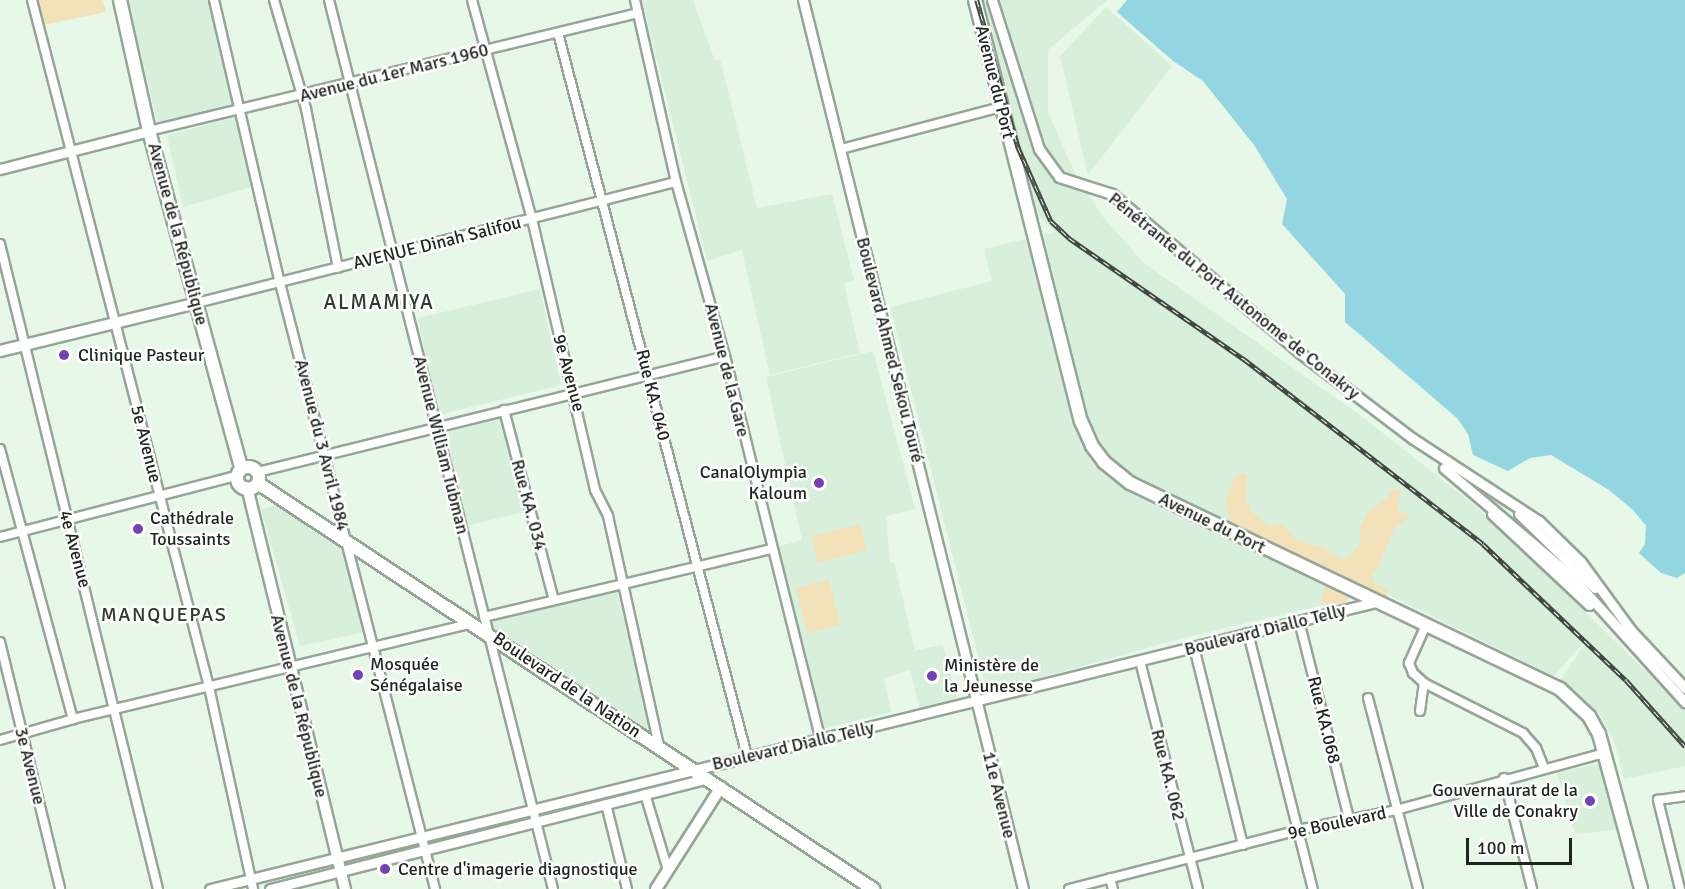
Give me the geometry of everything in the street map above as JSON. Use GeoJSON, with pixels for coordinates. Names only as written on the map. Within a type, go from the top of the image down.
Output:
{"type":"FeatureCollection","features":[{"type":"Feature","properties":{"kind":"main road","name":"Avenue de la République"},"geometry":{"type":"LineString","coordinates":[[120,0],[149,130],[197,303],[238,472]]}},
{"type":"Feature","properties":{"kind":"main road","name":"Avenue du Port"},"geometry":{"type":"LineString","coordinates":[[975,0],[1081,421],[1098,454],[1130,483],[1560,689],[1589,716],[1605,753],[1641,889]]}},
{"type":"Feature","properties":{"kind":"main road"},"geometry":{"type":"LineString","coordinates":[[0,351],[197,303]]}},
{"type":"Feature","properties":{"kind":"main road"},"geometry":{"type":"LineString","coordinates":[[238,472],[254,481]]}},
{"type":"Feature","properties":{"kind":"main road"},"geometry":{"type":"LineString","coordinates":[[238,472],[254,481]]}},
{"type":"Feature","properties":{"kind":"main road","name":"Avenue de la République"},"geometry":{"type":"LineString","coordinates":[[254,481],[290,667],[345,889]]}},
{"type":"Feature","properties":{"kind":"main road","name":"Boulevard de la Nation"},"geometry":{"type":"LineString","coordinates":[[254,481],[492,634],[873,889]]}},
{"type":"Feature","properties":{"kind":"main road"},"geometry":{"type":"LineString","coordinates":[[656,889],[721,787]]}},
{"type":"Feature","properties":{"kind":"street","name":"5e Avenue"},"geometry":{"type":"LineString","coordinates":[[32,0],[70,150],[93,225],[114,322],[209,687],[251,884]]}},
{"type":"Feature","properties":{"kind":"street","name":"Avenue du 3 Avril 1984"},"geometry":{"type":"LineString","coordinates":[[214,0],[280,283],[435,889]]}},
{"type":"Feature","properties":{"kind":"street"},"geometry":{"type":"LineString","coordinates":[[274,0],[301,96],[338,268]]}},
{"type":"Feature","properties":{"kind":"street","name":"Avenue William Tubman"},"geometry":{"type":"LineString","coordinates":[[329,0],[352,84],[484,617],[492,634],[553,889]]}},
{"type":"Feature","properties":{"kind":"street","name":"9e Avenue"},"geometry":{"type":"LineString","coordinates":[[472,0],[532,219],[596,489],[608,516],[620,584],[659,747]]}},
{"type":"Feature","properties":{"kind":"street","name":"Avenue de la Gare"},"geometry":{"type":"LineString","coordinates":[[635,0],[676,182],[725,356],[771,549],[800,643],[821,740]]}},
{"type":"Feature","properties":{"kind":"street","name":"Boulevard Ahmed Sekou Touré"},"geometry":{"type":"LineString","coordinates":[[803,0],[976,700]]}},
{"type":"Feature","properties":{"kind":"street","name":"Pénétrante du Port Autonome de Conakry"},"geometry":{"type":"LineString","coordinates":[[992,0],[1039,149],[1059,177],[1112,194],[1300,353],[1412,438]]}},
{"type":"Feature","properties":{"kind":"street","name":"Avenue du 1er Mars 1960"},"geometry":{"type":"LineString","coordinates":[[149,130],[239,106],[301,96],[352,84],[638,13]]}},
{"type":"Feature","properties":{"kind":"street","name":"Rue KA. 040"},"geometry":{"type":"LineString","coordinates":[[558,33],[649,375],[695,568],[747,756]]}},
{"type":"Feature","properties":{"kind":"street"},"geometry":{"type":"LineString","coordinates":[[841,149],[1001,107]]}},
{"type":"Feature","properties":{"kind":"street"},"geometry":{"type":"LineString","coordinates":[[0,169],[149,130]]}},
{"type":"Feature","properties":{"kind":"street","name":"AVENUE Dinah Salifou"},"geometry":{"type":"LineString","coordinates":[[197,303],[676,182]]}},
{"type":"Feature","properties":{"kind":"street","name":"4e Avenue"},"geometry":{"type":"LineString","coordinates":[[0,244],[158,889]]}},
{"type":"Feature","properties":{"kind":"street"},"geometry":{"type":"LineString","coordinates":[[254,481],[325,453],[725,356]]}},
{"type":"Feature","properties":{"kind":"street","name":"Rue KA. 034"},"geometry":{"type":"LineString","coordinates":[[504,410],[554,600]]}},
{"type":"Feature","properties":{"kind":"street"},"geometry":{"type":"LineString","coordinates":[[1412,438],[1624,638],[1685,702]]}},
{"type":"Feature","properties":{"kind":"street"},"geometry":{"type":"LineString","coordinates":[[1412,438],[1473,480],[1534,527],[1685,688]]}},
{"type":"Feature","properties":{"kind":"street"},"geometry":{"type":"LineString","coordinates":[[0,449],[73,719]]}},
{"type":"Feature","properties":{"kind":"street"},"geometry":{"type":"LineString","coordinates":[[0,537],[238,472]]}},
{"type":"Feature","properties":{"kind":"street"},"geometry":{"type":"LineString","coordinates":[[484,617],[771,549]]}},
{"type":"Feature","properties":{"kind":"street","name":"Boulevard Diallo Telly"},"geometry":{"type":"LineString","coordinates":[[210,889],[251,884],[337,856],[821,740],[1376,602]]}},
{"type":"Feature","properties":{"kind":"street","name":"Rue KA.068"},"geometry":{"type":"LineString","coordinates":[[1299,621],[1349,818]]}},
{"type":"Feature","properties":{"kind":"street"},"geometry":{"type":"LineString","coordinates":[[0,740],[73,719],[116,711],[472,623]]}},
{"type":"Feature","properties":{"kind":"street"},"geometry":{"type":"LineString","coordinates":[[1426,625],[1409,663],[1424,683],[1523,733],[1536,748],[1544,768]]}},
{"type":"Feature","properties":{"kind":"street"},"geometry":{"type":"LineString","coordinates":[[1248,633],[1312,889]]}},
{"type":"Feature","properties":{"kind":"street","name":"3e Avenue"},"geometry":{"type":"LineString","coordinates":[[0,642],[60,889]]}},
{"type":"Feature","properties":{"kind":"street"},"geometry":{"type":"LineString","coordinates":[[1194,647],[1243,845]]}},
{"type":"Feature","properties":{"kind":"street","name":"Rue KA. 062"},"geometry":{"type":"LineString","coordinates":[[1140,661],[1197,889]]}},
{"type":"Feature","properties":{"kind":"street"},"geometry":{"type":"LineString","coordinates":[[1420,711],[1424,683]]}},
{"type":"Feature","properties":{"kind":"street"},"geometry":{"type":"LineString","coordinates":[[1368,698],[1418,889]]}},
{"type":"Feature","properties":{"kind":"street","name":"11e Avenue"},"geometry":{"type":"LineString","coordinates":[[976,700],[1023,889]]}},
{"type":"Feature","properties":{"kind":"street","name":"9e Boulevard"},"geometry":{"type":"LineString","coordinates":[[1068,889],[1298,830],[1396,810],[1504,778],[1605,753]]}},
{"type":"Feature","properties":{"kind":"street","name":"Boulevard Diallo Telly"},"geometry":{"type":"LineString","coordinates":[[270,889],[708,778]]}},
{"type":"Feature","properties":{"kind":"street"},"geometry":{"type":"LineString","coordinates":[[1504,778],[1532,889]]}},
{"type":"Feature","properties":{"kind":"street"},"geometry":{"type":"LineString","coordinates":[[645,794],[668,870]]}},
{"type":"Feature","properties":{"kind":"street"},"geometry":{"type":"LineString","coordinates":[[1680,889],[1658,800],[1685,796]]}},
{"type":"Feature","properties":{"kind":"street"},"geometry":{"type":"LineString","coordinates":[[606,804],[627,889]]}},
{"type":"Feature","properties":{"kind":"street"},"geometry":{"type":"LineString","coordinates":[[1110,878],[1113,889]]}},
{"type":"Feature","properties":{"kind":"shaded area"},"geometry":{"type":"Polygon","coordinates":[[[37,0],[103,0],[106,12],[44,25],[37,0]]]}},
{"type":"Feature","properties":{"kind":"shaded area"},"geometry":{"type":"Polygon","coordinates":[[[128,0],[211,0],[236,107],[158,125],[128,0]]]}},
{"type":"Feature","properties":{"kind":"shaded area"},"geometry":{"type":"Polygon","coordinates":[[[642,0],[693,0],[715,61],[720,59],[757,208],[832,194],[854,280],[844,283],[860,353],[770,375],[742,250],[707,261],[642,0]]]}},
{"type":"Feature","properties":{"kind":"shaded area"},"geometry":{"type":"Polygon","coordinates":[[[981,0],[1107,0],[1048,50],[1048,112],[1075,174],[1103,217],[1144,263],[1360,415],[1473,504],[1539,566],[1685,710],[1685,747],[1672,734],[1685,752],[1685,766],[1624,779],[1615,744],[1599,712],[1559,682],[1585,644],[1590,648],[1584,642],[1554,676],[1381,591],[1176,640],[987,693],[890,307],[992,281],[984,249],[1055,232],[1034,211],[981,0]]]}},
{"type":"Feature","properties":{"kind":"shaded area"},"geometry":{"type":"Polygon","coordinates":[[[1106,7],[1172,66],[1088,175],[1060,56],[1106,7]]]}},
{"type":"Feature","properties":{"kind":"shaded area"},"geometry":{"type":"Polygon","coordinates":[[[238,117],[255,186],[183,207],[167,135],[238,117]]]}},
{"type":"Feature","properties":{"kind":"shaded area"},"geometry":{"type":"Polygon","coordinates":[[[540,289],[561,385],[438,415],[418,318],[540,289]]]}},
{"type":"Feature","properties":{"kind":"shaded area"},"geometry":{"type":"Polygon","coordinates":[[[873,351],[915,509],[886,516],[890,563],[894,563],[915,649],[906,652],[943,645],[957,699],[920,709],[910,669],[884,679],[891,712],[822,729],[777,547],[802,540],[766,377],[873,351]]]}},
{"type":"Feature","properties":{"kind":"shaded area"},"geometry":{"type":"Polygon","coordinates":[[[503,419],[527,511],[466,526],[444,433],[503,419]]]}},
{"type":"Feature","properties":{"kind":"shaded area"},"geometry":{"type":"Polygon","coordinates":[[[1239,474],[1247,475],[1246,499],[1252,512],[1269,526],[1282,523],[1297,540],[1324,548],[1343,559],[1350,557],[1360,542],[1360,527],[1368,512],[1387,498],[1390,490],[1401,489],[1398,514],[1404,512],[1410,517],[1394,529],[1379,566],[1372,575],[1373,582],[1388,591],[1387,600],[1345,591],[1348,602],[1327,609],[1321,603],[1326,583],[1230,522],[1226,500],[1233,480],[1239,474]]]}},
{"type":"Feature","properties":{"kind":"shaded area"},"geometry":{"type":"Polygon","coordinates":[[[280,504],[347,551],[366,632],[300,646],[261,509],[280,504]]]}},
{"type":"Feature","properties":{"kind":"shaded area"},"geometry":{"type":"Polygon","coordinates":[[[860,524],[867,550],[818,563],[811,536],[860,524]]]}},
{"type":"Feature","properties":{"kind":"shaded area"},"geometry":{"type":"Polygon","coordinates":[[[829,580],[840,625],[807,633],[796,588],[829,580]]]}},
{"type":"Feature","properties":{"kind":"shaded area"},"geometry":{"type":"Polygon","coordinates":[[[617,590],[653,737],[500,638],[487,618],[617,590]]]}},
{"type":"Feature","properties":{"kind":"shaded area","name":"Gouvernaurat de la Ville de Conakry"},"geometry":{"type":"Polygon","coordinates":[[[1598,764],[1606,771],[1622,829],[1575,834],[1557,773],[1598,764]]]}},
{"type":"Feature","properties":{"kind":"water"},"geometry":{"type":"Polygon","coordinates":[[[1127,0],[1685,0],[1685,573],[1677,578],[1661,573],[1639,553],[1645,544],[1646,526],[1633,510],[1609,490],[1551,455],[1530,458],[1508,471],[1473,455],[1468,434],[1457,418],[1345,322],[1345,294],[1282,224],[1287,199],[1254,145],[1203,81],[1173,61],[1117,12],[1127,0]]]}},
{"type":"Feature","properties":{"kind":"railway"},"geometry":{"type":"LineString","coordinates":[[977,0],[1018,147],[1051,221],[1069,238],[1244,359],[1483,544],[1626,680],[1685,746]]}},
{"type":"Feature","properties":{"kind":"place","name":"Clinique Pasteur"},"geometry":{"type":"Point","coordinates":[64,355]}},
{"type":"Feature","properties":{"kind":"place","name":"CanalOlympia Kaloum"},"geometry":{"type":"Point","coordinates":[819,483]}},
{"type":"Feature","properties":{"kind":"place","name":"Cathédrale Toussaints"},"geometry":{"type":"Point","coordinates":[138,529]}},
{"type":"Feature","properties":{"kind":"place","name":"Mosquée Sénégalaise"},"geometry":{"type":"Point","coordinates":[358,675]}},
{"type":"Feature","properties":{"kind":"place","name":"Ministère de la Jeunesse"},"geometry":{"type":"Point","coordinates":[932,676]}},
{"type":"Feature","properties":{"kind":"place","name":"Gouvernaurat de la Ville de Conakry"},"geometry":{"type":"Point","coordinates":[1590,801]}},
{"type":"Feature","properties":{"kind":"place","name":"Centre d'imagerie diagnostique"},"geometry":{"type":"Point","coordinates":[385,869]}},
{"type":"Feature","properties":{"kind":"district","name":"ALMAMIYA"},"geometry":{"type":"Point","coordinates":[379,302]}},
{"type":"Feature","properties":{"kind":"district","name":"MANQUEPAS"},"geometry":{"type":"Point","coordinates":[164,614]}}]}
